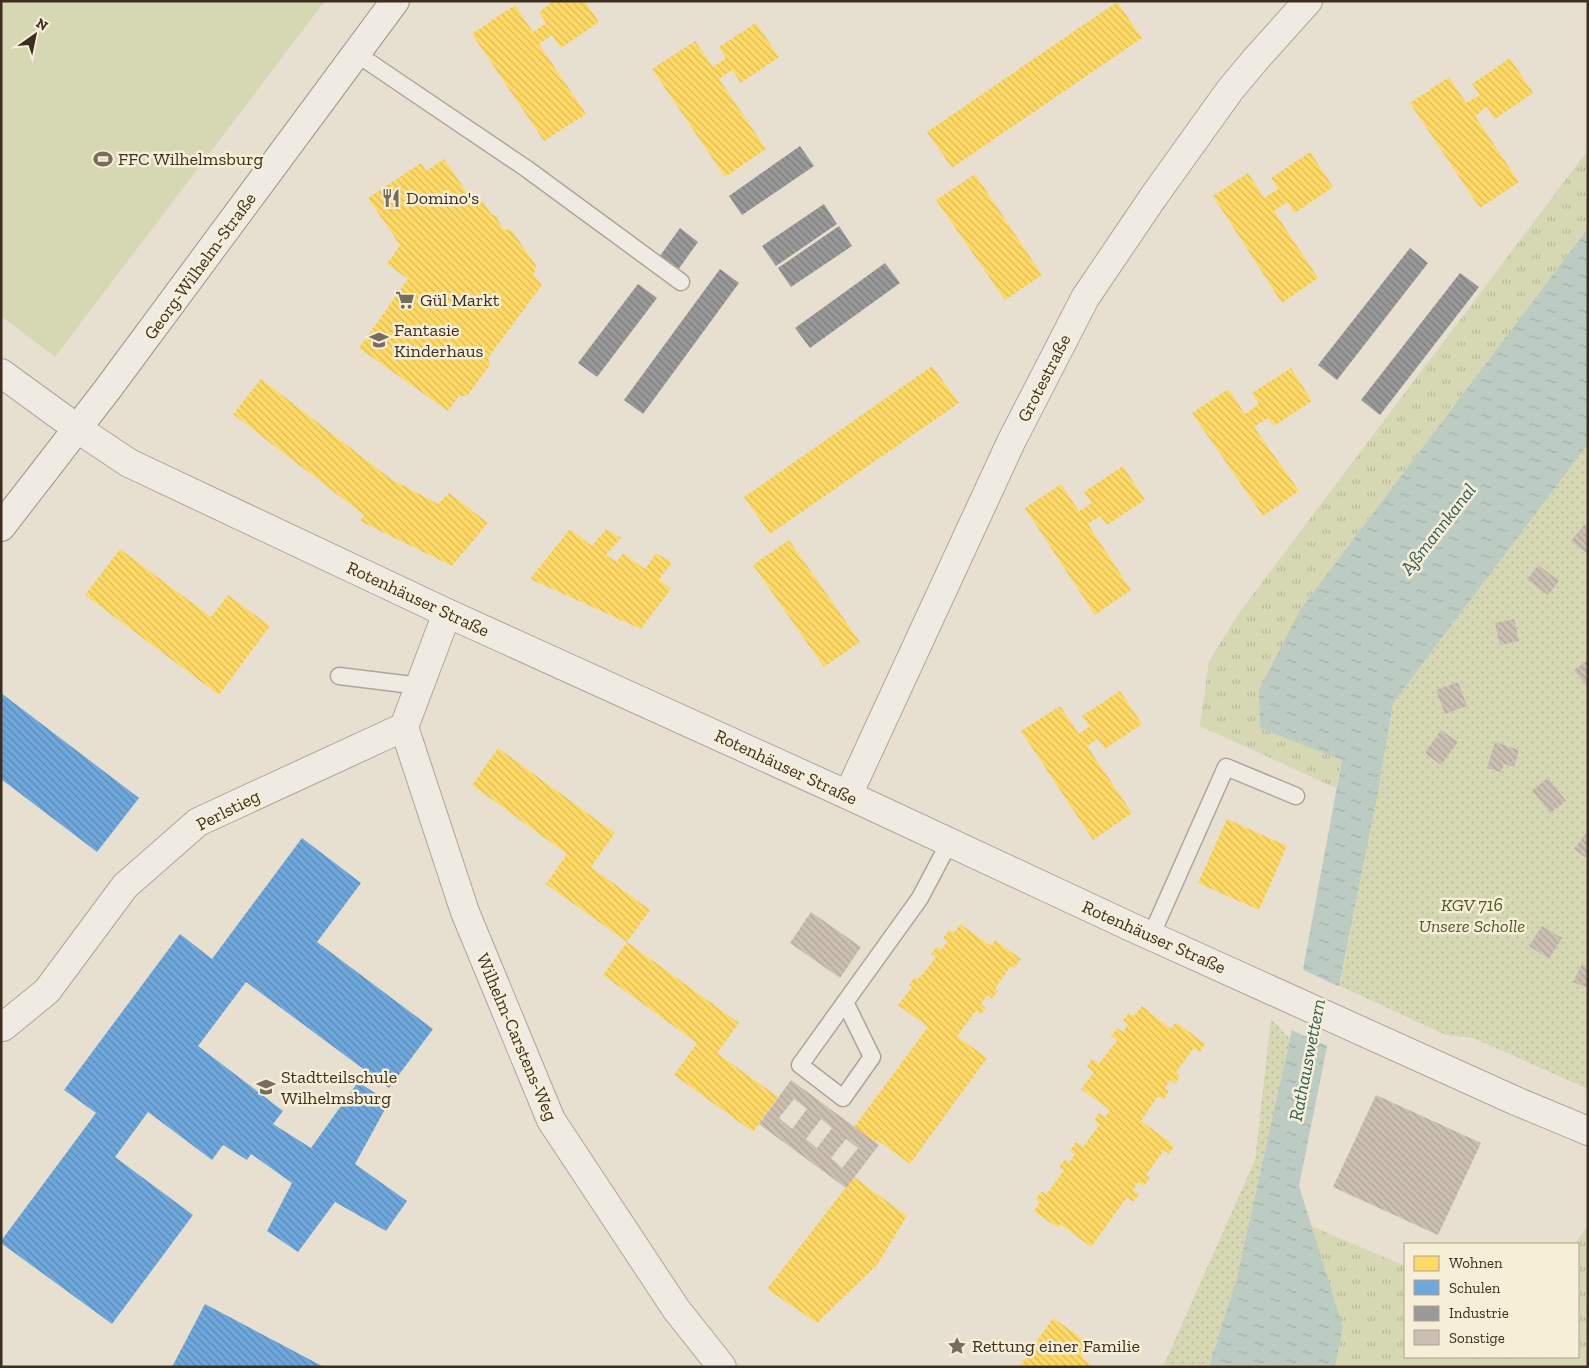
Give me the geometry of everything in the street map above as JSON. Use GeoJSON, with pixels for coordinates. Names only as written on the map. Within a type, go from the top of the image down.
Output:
{"type":"FeatureCollection","features":[{"type":"Feature","properties":{"kind":"street","name":"Georg-Wilhelm-Straße"},"geometry":{"type":"LineString","coordinates":[[1,528],[78,429],[395,1]]}},
{"type":"Feature","properties":{"kind":"street","name":"Grotestraße"},"geometry":{"type":"LineString","coordinates":[[848,795],[1011,442],[1085,298],[1154,196],[1230,90],[1254,60],[1308,1]]}},
{"type":"Feature","properties":{"kind":"street","name":"Rotenhäuser Straße"},"geometry":{"type":"LineString","coordinates":[[1,373],[78,429],[129,463],[447,613],[848,795],[1151,936],[1516,1101],[1588,1131]]}},
{"type":"Feature","properties":{"kind":"street"},"geometry":{"type":"LineString","coordinates":[[404,727],[447,613]]}},
{"type":"Feature","properties":{"kind":"street","name":"Perlstieg"},"geometry":{"type":"LineString","coordinates":[[3,1027],[47,991],[125,886],[198,822],[404,727]]}},
{"type":"Feature","properties":{"kind":"street","name":"Wilhelm-Carstens-Weg"},"geometry":{"type":"LineString","coordinates":[[404,727],[465,912],[550,1120],[676,1310],[722,1367]]}},
{"type":"Feature","properties":{"kind":"lane"},"geometry":{"type":"LineString","coordinates":[[356,54],[527,169],[681,282]]}},
{"type":"Feature","properties":{"kind":"lane"},"geometry":{"type":"LineString","coordinates":[[339,676],[420,686]]}},
{"type":"Feature","properties":{"kind":"lane"},"geometry":{"type":"LineString","coordinates":[[1151,936],[1226,767],[1296,796]]}},
{"type":"Feature","properties":{"kind":"lane"},"geometry":{"type":"LineString","coordinates":[[845,1002],[872,1057],[843,1098],[800,1065],[845,1002],[920,898],[949,843]]}},
{"type":"Feature","properties":{"kind":"green space","name":"FFC Wilhelmsburg"},"geometry":{"type":"Polygon","coordinates":[[[1,1],[325,1],[55,357],[1,316],[1,1]]]}},
{"type":"Feature","properties":{"kind":"green space"},"geometry":{"type":"Polygon","coordinates":[[[1588,150],[1588,228],[1300,610],[1261,728],[1342,759],[1336,788],[1200,726],[1209,661],[1239,613],[1588,150]]]}},
{"type":"Feature","properties":{"kind":"green space","name":"KGV 716 Unsere Scholle"},"geometry":{"type":"Polygon","coordinates":[[[1588,444],[1588,1089],[1473,1038],[1446,1035],[1340,986],[1377,798],[1393,703],[1588,444]]]}},
{"type":"Feature","properties":{"kind":"green space"},"geometry":{"type":"Polygon","coordinates":[[[1271,1019],[1290,1039],[1237,1277],[1209,1367],[1163,1367],[1255,1160],[1271,1019]]]}},
{"type":"Feature","properties":{"kind":"green space"},"geometry":{"type":"Polygon","coordinates":[[[1588,1225],[1588,1367],[1335,1367],[1343,1327],[1311,1226],[1404,1266],[1404,1358],[1579,1358],[1579,1243],[1576,1243],[1588,1225]]]}},
{"type":"Feature","properties":{"kind":"water"},"geometry":{"type":"Polygon","coordinates":[[[1588,228],[1588,444],[1393,703],[1377,798],[1299,1186],[1343,1327],[1335,1367],[1209,1367],[1237,1277],[1290,1039],[1342,760],[1260,728],[1259,690],[1300,610],[1588,228]]]}},
{"type":"Feature","properties":{"kind":"pier"},"geometry":{"type":"Polygon","coordinates":[[[1301,969],[1342,988],[1330,1047],[1289,1029],[1301,969]]]}},
{"type":"Feature","properties":{"kind":"building: Wohnen"},"geometry":{"type":"Polygon","coordinates":[[[554,1],[585,1],[599,22],[561,48],[552,35],[539,44],[586,114],[544,141],[472,34],[515,5],[533,32],[546,23],[539,12],[554,1]]]}},
{"type":"Feature","properties":{"kind":"building: Wohnen"},"geometry":{"type":"Polygon","coordinates":[[[1117,2],[1142,38],[952,168],[927,132],[1117,2]]]}},
{"type":"Feature","properties":{"kind":"building: Wohnen"},"geometry":{"type":"Polygon","coordinates":[[[756,23],[779,57],[741,83],[732,70],[719,79],[766,149],[725,177],[652,69],[695,41],[713,67],[726,58],[719,47],[756,23]]]}},
{"type":"Feature","properties":{"kind":"building: Wohnen"},"geometry":{"type":"Polygon","coordinates":[[[1510,58],[1533,93],[1495,119],[1487,107],[1475,116],[1519,182],[1480,208],[1410,103],[1449,77],[1466,103],[1480,95],[1472,84],[1510,58]]]}},
{"type":"Feature","properties":{"kind":"building: Wohnen"},"geometry":{"type":"Polygon","coordinates":[[[1310,152],[1333,187],[1295,213],[1287,202],[1274,211],[1318,278],[1282,303],[1213,196],[1248,173],[1264,198],[1278,189],[1271,178],[1310,152]]]}},
{"type":"Feature","properties":{"kind":"building: Wohnen"},"geometry":{"type":"Polygon","coordinates":[[[444,159],[470,197],[477,193],[491,214],[496,216],[503,229],[512,231],[536,265],[534,275],[542,285],[488,358],[490,365],[467,396],[459,396],[448,411],[359,348],[408,279],[387,264],[400,245],[368,198],[421,163],[426,171],[444,159]]]}},
{"type":"Feature","properties":{"kind":"building: Wohnen"},"geometry":{"type":"Polygon","coordinates":[[[975,174],[1042,275],[1005,300],[936,200],[975,174]]]}},
{"type":"Feature","properties":{"kind":"building: Wohnen"},"geometry":{"type":"Polygon","coordinates":[[[932,366],[959,403],[770,534],[744,497],[932,366]]]}},
{"type":"Feature","properties":{"kind":"building: Wohnen"},"geometry":{"type":"Polygon","coordinates":[[[1291,368],[1312,401],[1274,426],[1268,418],[1254,427],[1299,491],[1263,516],[1192,413],[1228,389],[1245,414],[1259,404],[1252,393],[1291,368]]]}},
{"type":"Feature","properties":{"kind":"building: Wohnen"},"geometry":{"type":"Polygon","coordinates":[[[261,379],[391,479],[438,504],[449,493],[488,523],[452,566],[360,521],[364,515],[233,414],[261,379]]]}},
{"type":"Feature","properties":{"kind":"building: Wohnen"},"geometry":{"type":"Polygon","coordinates":[[[1123,466],[1145,500],[1107,525],[1100,516],[1088,524],[1131,590],[1095,615],[1025,508],[1061,484],[1079,511],[1092,503],[1084,492],[1123,466]]]}},
{"type":"Feature","properties":{"kind":"building: Wohnen"},"geometry":{"type":"Polygon","coordinates":[[[570,529],[592,546],[606,529],[621,538],[606,555],[617,562],[623,553],[645,569],[656,553],[672,563],[659,579],[671,589],[641,629],[530,579],[570,529]]]}},
{"type":"Feature","properties":{"kind":"building: Wohnen"},"geometry":{"type":"Polygon","coordinates":[[[789,540],[860,642],[824,667],[753,565],[789,540]]]}},
{"type":"Feature","properties":{"kind":"building: Wohnen"},"geometry":{"type":"Polygon","coordinates":[[[120,549],[211,617],[228,595],[270,626],[219,695],[85,595],[120,549]]]}},
{"type":"Feature","properties":{"kind":"building: Wohnen"},"geometry":{"type":"Polygon","coordinates":[[[1120,691],[1142,724],[1105,749],[1098,739],[1087,746],[1132,813],[1093,840],[1021,731],[1060,706],[1079,734],[1090,726],[1082,716],[1120,691]]]}},
{"type":"Feature","properties":{"kind":"building: Wohnen"},"geometry":{"type":"Polygon","coordinates":[[[498,748],[615,833],[591,867],[650,910],[627,942],[546,884],[567,854],[472,785],[498,748]]]}},
{"type":"Feature","properties":{"kind":"building: Wohnen"},"geometry":{"type":"Polygon","coordinates":[[[1227,819],[1287,846],[1259,910],[1198,883],[1227,819]]]}},
{"type":"Feature","properties":{"kind":"building: Wohnen"},"geometry":{"type":"Polygon","coordinates":[[[960,924],[991,946],[995,940],[1021,959],[1014,968],[1011,966],[995,988],[998,991],[992,999],[988,995],[981,1004],[986,1008],[981,1014],[976,1011],[957,1036],[987,1058],[910,1164],[877,1140],[876,1143],[854,1127],[928,1027],[898,1005],[912,987],[909,985],[915,977],[918,980],[936,957],[931,954],[937,947],[941,950],[948,941],[943,938],[949,930],[954,933],[960,924]]]}},
{"type":"Feature","properties":{"kind":"building: Wohnen"},"geometry":{"type":"Polygon","coordinates":[[[627,942],[739,1023],[717,1053],[778,1097],[753,1132],[674,1075],[697,1043],[603,975],[627,942]]]}},
{"type":"Feature","properties":{"kind":"building: Wohnen"},"geometry":{"type":"Polygon","coordinates":[[[1142,1006],[1171,1029],[1176,1022],[1205,1044],[1200,1052],[1194,1048],[1176,1072],[1180,1076],[1175,1084],[1170,1080],[1165,1088],[1169,1091],[1163,1100],[1158,1096],[1141,1121],[1174,1147],[1169,1154],[1164,1150],[1146,1175],[1150,1178],[1144,1186],[1138,1182],[1133,1190],[1139,1194],[1133,1202],[1127,1197],[1091,1247],[1060,1224],[1058,1228],[1034,1211],[1040,1202],[1036,1199],[1042,1191],[1046,1195],[1064,1170],[1059,1167],[1065,1159],[1069,1163],[1075,1154],[1070,1151],[1076,1142],[1083,1147],[1100,1124],[1094,1120],[1099,1113],[1105,1117],[1110,1110],[1081,1089],[1094,1072],[1087,1066],[1092,1059],[1099,1064],[1117,1040],[1111,1036],[1117,1028],[1123,1032],[1128,1024],[1123,1020],[1129,1013],[1134,1016],[1142,1006]]]}},
{"type":"Feature","properties":{"kind":"building: Wohnen"},"geometry":{"type":"Polygon","coordinates":[[[854,1177],[907,1216],[877,1265],[817,1323],[767,1289],[854,1177]]]}},
{"type":"Feature","properties":{"kind":"building: Wohnen"},"geometry":{"type":"Polygon","coordinates":[[[1053,1318],[1090,1344],[1081,1357],[1094,1367],[1019,1367],[1053,1318]]]}},
{"type":"Feature","properties":{"kind":"building: Schulen"},"geometry":{"type":"Polygon","coordinates":[[[1,693],[139,798],[97,852],[1,779],[1,693]]]}},
{"type":"Feature","properties":{"kind":"building: Schulen"},"geometry":{"type":"Polygon","coordinates":[[[302,838],[361,883],[317,942],[433,1029],[389,1088],[246,982],[198,1046],[283,1111],[273,1124],[311,1148],[358,1082],[389,1102],[355,1164],[407,1201],[386,1231],[335,1202],[298,1252],[267,1231],[292,1183],[251,1154],[247,1160],[223,1145],[212,1160],[148,1112],[115,1157],[193,1215],[112,1324],[1,1243],[1,1241],[96,1113],[64,1090],[180,934],[212,959],[302,838]]]}},
{"type":"Feature","properties":{"kind":"building: Schulen"},"geometry":{"type":"Polygon","coordinates":[[[205,1304],[324,1367],[172,1367],[205,1304]]]}},
{"type":"Feature","properties":{"kind":"building: Industrie"},"geometry":{"type":"Polygon","coordinates":[[[800,146],[814,166],[742,215],[729,196],[800,146]]]}},
{"type":"Feature","properties":{"kind":"building: Industrie"},"geometry":{"type":"Polygon","coordinates":[[[824,204],[837,224],[776,266],[762,246],[824,204]]]}},
{"type":"Feature","properties":{"kind":"building: Industrie"},"geometry":{"type":"Polygon","coordinates":[[[839,226],[852,246],[791,287],[778,268],[839,226]]]}},
{"type":"Feature","properties":{"kind":"building: Industrie"},"geometry":{"type":"Polygon","coordinates":[[[680,228],[698,242],[675,274],[657,260],[680,228]]]}},
{"type":"Feature","properties":{"kind":"building: Industrie"},"geometry":{"type":"Polygon","coordinates":[[[1410,248],[1428,263],[1337,380],[1318,365],[1410,248]]]}},
{"type":"Feature","properties":{"kind":"building: Industrie"},"geometry":{"type":"Polygon","coordinates":[[[885,263],[900,283],[810,348],[795,328],[885,263]]]}},
{"type":"Feature","properties":{"kind":"building: Industrie"},"geometry":{"type":"Polygon","coordinates":[[[720,269],[739,283],[643,414],[624,400],[720,269]]]}},
{"type":"Feature","properties":{"kind":"building: Industrie"},"geometry":{"type":"Polygon","coordinates":[[[1460,273],[1479,287],[1380,415],[1361,400],[1460,273]]]}},
{"type":"Feature","properties":{"kind":"building: Industrie"},"geometry":{"type":"Polygon","coordinates":[[[638,284],[657,298],[597,377],[578,363],[638,284]]]}},
{"type":"Feature","properties":{"kind":"building: Sonstige"},"geometry":{"type":"Polygon","coordinates":[[[1585,524],[1588,526],[1588,554],[1571,541],[1585,524]]]}},
{"type":"Feature","properties":{"kind":"building: Sonstige"},"geometry":{"type":"Polygon","coordinates":[[[1538,565],[1559,581],[1548,595],[1527,580],[1538,565]]]}},
{"type":"Feature","properties":{"kind":"building: Sonstige"},"geometry":{"type":"Polygon","coordinates":[[[1514,619],[1519,641],[1500,645],[1495,623],[1514,619]]]}},
{"type":"Feature","properties":{"kind":"building: Sonstige"},"geometry":{"type":"Polygon","coordinates":[[[1588,660],[1588,688],[1574,670],[1588,660]]]}},
{"type":"Feature","properties":{"kind":"building: Sonstige"},"geometry":{"type":"Polygon","coordinates":[[[1458,682],[1467,706],[1445,714],[1436,690],[1458,682]]]}},
{"type":"Feature","properties":{"kind":"building: Sonstige"},"geometry":{"type":"Polygon","coordinates":[[[1441,730],[1458,742],[1441,765],[1425,753],[1441,730]]]}},
{"type":"Feature","properties":{"kind":"building: Sonstige"},"geometry":{"type":"Polygon","coordinates":[[[1495,742],[1519,750],[1514,767],[1504,764],[1501,772],[1487,768],[1495,742]]]}},
{"type":"Feature","properties":{"kind":"building: Sonstige"},"geometry":{"type":"Polygon","coordinates":[[[1548,778],[1566,801],[1550,813],[1532,790],[1548,778]]]}},
{"type":"Feature","properties":{"kind":"building: Sonstige"},"geometry":{"type":"Polygon","coordinates":[[[1588,831],[1588,859],[1574,849],[1588,831]]]}},
{"type":"Feature","properties":{"kind":"building: Sonstige"},"geometry":{"type":"Polygon","coordinates":[[[811,912],[861,947],[840,978],[790,943],[811,912]]]}},
{"type":"Feature","properties":{"kind":"building: Sonstige"},"geometry":{"type":"Polygon","coordinates":[[[1542,926],[1562,938],[1549,959],[1529,946],[1542,926]]]}},
{"type":"Feature","properties":{"kind":"building: Sonstige"},"geometry":{"type":"Polygon","coordinates":[[[1582,964],[1588,967],[1588,988],[1573,982],[1582,964]]]}},
{"type":"Feature","properties":{"kind":"building: Sonstige"},"geometry":{"type":"Polygon","coordinates":[[[791,1080],[879,1145],[846,1188],[759,1124],[791,1080]],[[794,1099],[779,1118],[792,1129],[807,1109],[794,1099]],[[821,1119],[806,1139],[817,1148],[832,1128],[821,1119]],[[846,1139],[831,1158],[842,1168],[858,1148],[846,1139]]]}},
{"type":"Feature","properties":{"kind":"building: Sonstige"},"geometry":{"type":"Polygon","coordinates":[[[1376,1095],[1481,1143],[1438,1235],[1333,1187],[1376,1095]]]}},
{"type":"Feature","properties":{"kind":"place","name":"FFC Wilhelmsburg"},"geometry":{"type":"Point","coordinates":[103,159]}},
{"type":"Feature","properties":{"kind":"place","name":"Domino's"},"geometry":{"type":"Point","coordinates":[391,198]}},
{"type":"Feature","properties":{"kind":"place","name":"Gül Markt"},"geometry":{"type":"Point","coordinates":[405,300]}},
{"type":"Feature","properties":{"kind":"place","name":"Fantasie Kinderhaus"},"geometry":{"type":"Point","coordinates":[379,340]}},
{"type":"Feature","properties":{"kind":"place","name":"Stadtteilschule Wilhelmsburg"},"geometry":{"type":"Point","coordinates":[266,1087]}},
{"type":"Feature","properties":{"kind":"place","name":"Rettung einer Familie"},"geometry":{"type":"Point","coordinates":[957,1346]}},
{"type":"Feature","properties":{"kind":"water label","name":"Aßmannkanal"},"geometry":{"type":"Point","coordinates":[1438,529]}},
{"type":"Feature","properties":{"kind":"water label","name":"Rathauswettern"},"geometry":{"type":"Point","coordinates":[1307,1060]}}]}
